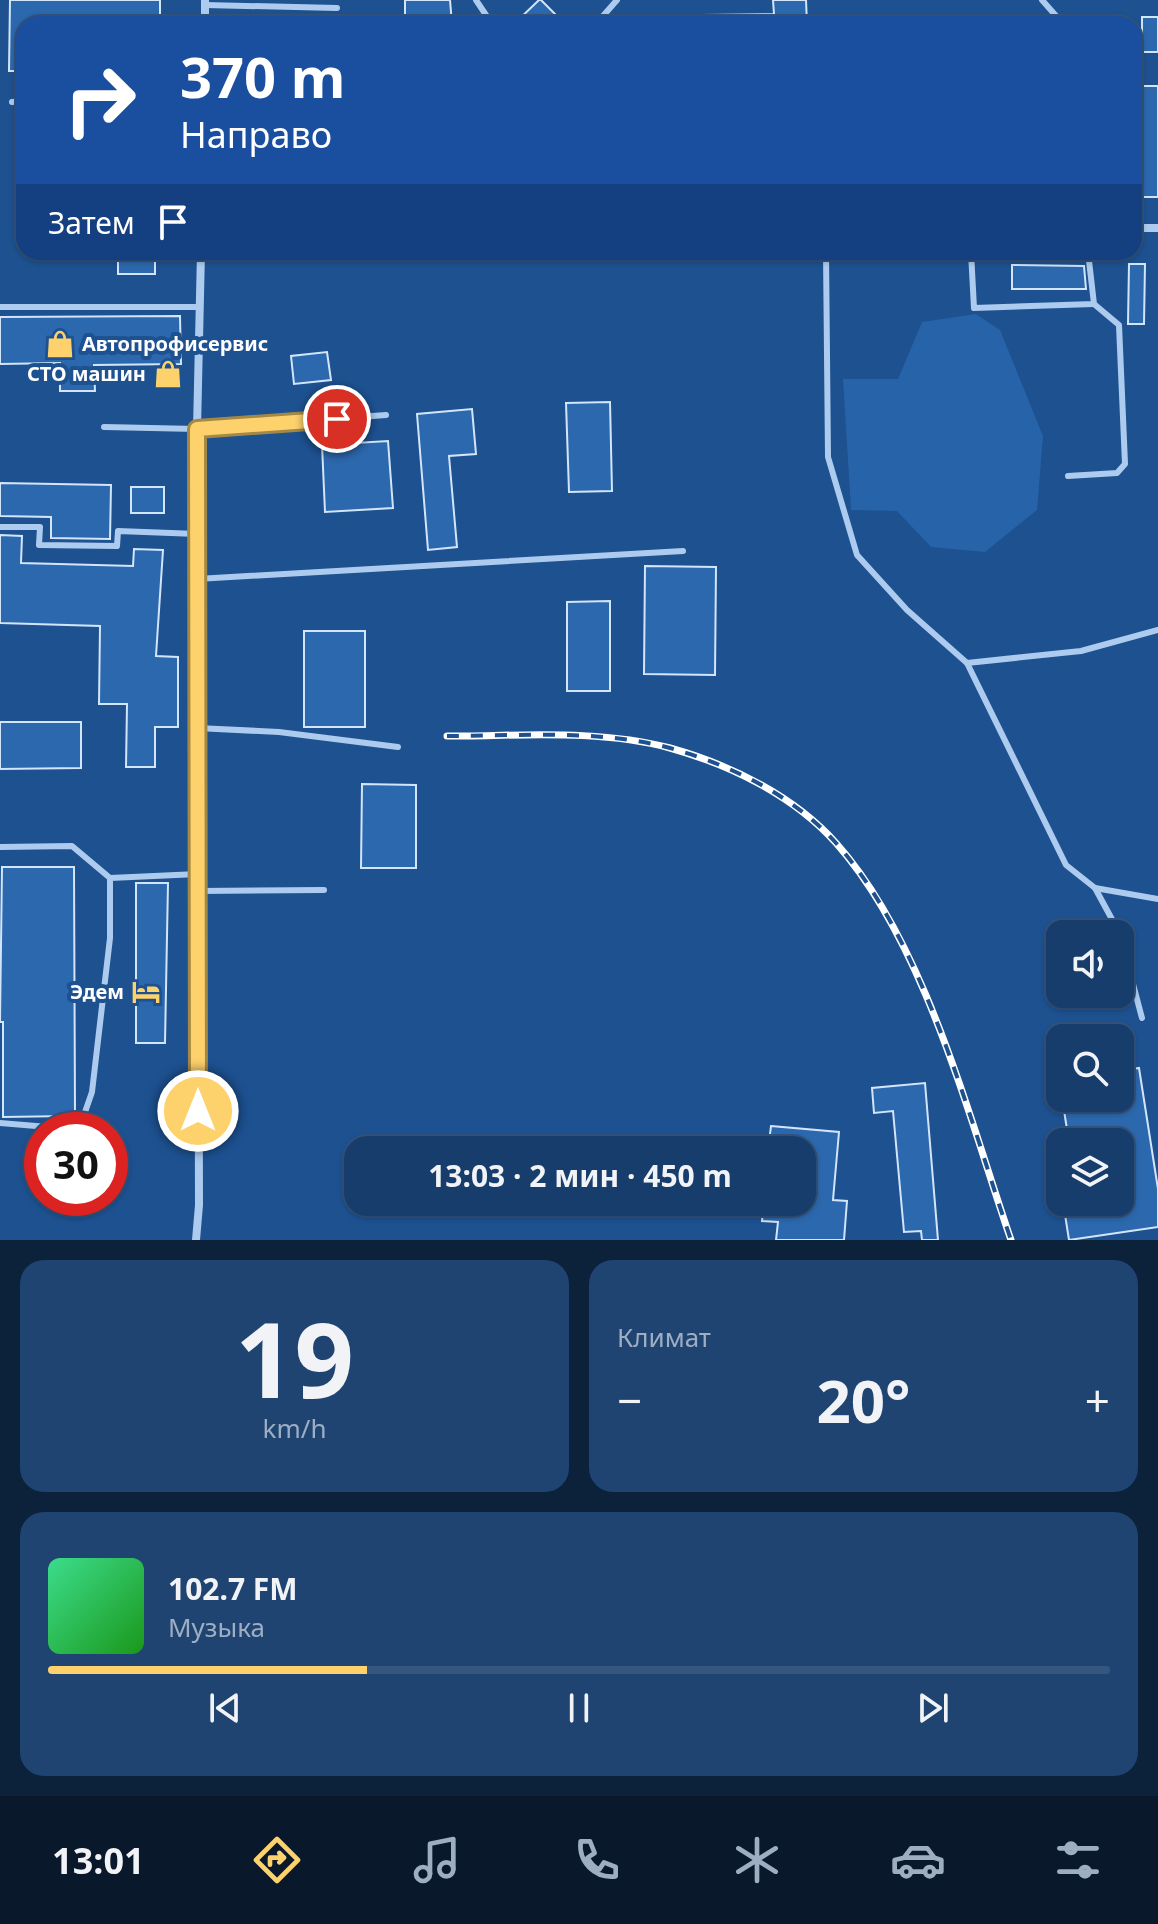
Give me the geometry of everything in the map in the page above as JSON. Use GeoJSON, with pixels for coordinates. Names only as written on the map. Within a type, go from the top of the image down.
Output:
{"type":"FeatureCollection","features":[{"type":"Feature","properties":{"kind":"street"},"geometry":{"type":"LineString","coordinates":[[196,1240],[197,429],[201,260]]}},
{"type":"Feature","properties":{"kind":"lane"},"geometry":{"type":"LineString","coordinates":[[603,16],[617,0]]}},
{"type":"Feature","properties":{"kind":"lane"},"geometry":{"type":"LineString","coordinates":[[1042,0],[1056,16]]}},
{"type":"Feature","properties":{"kind":"lane"},"geometry":{"type":"LineString","coordinates":[[205,3],[337,8]]}},
{"type":"Feature","properties":{"kind":"lane"},"geometry":{"type":"LineString","coordinates":[[12,102],[16,102]]}},
{"type":"Feature","properties":{"kind":"lane"},"geometry":{"type":"LineString","coordinates":[[826,260],[828,457],[843,517],[857,555],[907,610],[967,663],[1066,865],[1095,888],[1112,920]]}},
{"type":"Feature","properties":{"kind":"lane"},"geometry":{"type":"LineString","coordinates":[[971,260],[974,308],[1094,304],[1119,325],[1125,464],[1117,473],[1068,476]]}},
{"type":"Feature","properties":{"kind":"lane"},"geometry":{"type":"LineString","coordinates":[[1089,260],[1094,304]]}},
{"type":"Feature","properties":{"kind":"lane"},"geometry":{"type":"LineString","coordinates":[[0,307],[200,307]]}},
{"type":"Feature","properties":{"kind":"lane"},"geometry":{"type":"LineString","coordinates":[[104,427],[197,429],[386,415]]}},
{"type":"Feature","properties":{"kind":"lane"},"geometry":{"type":"LineString","coordinates":[[0,527],[40,527],[39,545],[117,546],[118,531],[197,534]]}},
{"type":"Feature","properties":{"kind":"lane"},"geometry":{"type":"LineString","coordinates":[[197,579],[683,551]]}},
{"type":"Feature","properties":{"kind":"lane"},"geometry":{"type":"LineString","coordinates":[[967,663],[1081,651],[1158,630]]}},
{"type":"Feature","properties":{"kind":"lane"},"geometry":{"type":"LineString","coordinates":[[197,728],[279,732],[398,747]]}},
{"type":"Feature","properties":{"kind":"lane"},"geometry":{"type":"LineString","coordinates":[[0,847],[72,846],[110,878],[198,874]]}},
{"type":"Feature","properties":{"kind":"lane"},"geometry":{"type":"LineString","coordinates":[[0,1123],[60,1128],[84,1115],[92,1092],[108,953],[110,878]]}},
{"type":"Feature","properties":{"kind":"lane"},"geometry":{"type":"LineString","coordinates":[[1095,888],[1158,899]]}},
{"type":"Feature","properties":{"kind":"lane"},"geometry":{"type":"LineString","coordinates":[[198,891],[324,890]]}},
{"type":"Feature","properties":{"kind":"lane"},"geometry":{"type":"LineString","coordinates":[[1134,987],[1142,1018]]}},
{"type":"Feature","properties":{"kind":"shaded area"},"geometry":{"type":"Polygon","coordinates":[[[976,314],[1000,330],[1043,436],[1037,510],[985,552],[931,547],[897,511],[851,510],[843,379],[898,379],[922,322],[976,314]]]}},
{"type":"Feature","properties":{"kind":"building"},"geometry":{"type":"Polygon","coordinates":[[[10,0],[160,0],[160,16],[16,16],[16,71],[9,71],[10,0]]]}},
{"type":"Feature","properties":{"kind":"building"},"geometry":{"type":"Polygon","coordinates":[[[405,0],[450,0],[451,16],[405,16],[405,0]]]}},
{"type":"Feature","properties":{"kind":"building"},"geometry":{"type":"Polygon","coordinates":[[[541,0],[557,16],[522,16],[541,0]]]}},
{"type":"Feature","properties":{"kind":"building"},"geometry":{"type":"Polygon","coordinates":[[[773,0],[806,0],[807,16],[702,16],[702,15],[774,14],[773,0]]]}},
{"type":"Feature","properties":{"kind":"building"},"geometry":{"type":"Polygon","coordinates":[[[1142,17],[1158,17],[1158,52],[1142,52],[1142,17]]]}},
{"type":"Feature","properties":{"kind":"building"},"geometry":{"type":"Polygon","coordinates":[[[1142,86],[1158,86],[1158,197],[1142,197],[1142,86]]]}},
{"type":"Feature","properties":{"kind":"building"},"geometry":{"type":"Polygon","coordinates":[[[118,260],[155,260],[155,274],[118,274],[118,260]]]}},
{"type":"Feature","properties":{"kind":"building"},"geometry":{"type":"Polygon","coordinates":[[[1129,264],[1145,264],[1144,324],[1128,324],[1129,264]]]}},
{"type":"Feature","properties":{"kind":"building"},"geometry":{"type":"Polygon","coordinates":[[[1012,265],[1084,266],[1086,289],[1012,289],[1012,265]]]}},
{"type":"Feature","properties":{"kind":"building"},"geometry":{"type":"Polygon","coordinates":[[[180,316],[181,364],[94,365],[95,391],[60,391],[60,363],[0,364],[0,317],[180,316]]]}},
{"type":"Feature","properties":{"kind":"building"},"geometry":{"type":"Polygon","coordinates":[[[327,352],[331,380],[294,384],[291,356],[327,352]]]}},
{"type":"Feature","properties":{"kind":"building"},"geometry":{"type":"Polygon","coordinates":[[[610,402],[612,491],[569,492],[566,403],[610,402]]]}},
{"type":"Feature","properties":{"kind":"building"},"geometry":{"type":"Polygon","coordinates":[[[472,409],[476,454],[449,456],[457,547],[428,550],[417,414],[472,409]]]}},
{"type":"Feature","properties":{"kind":"building"},"geometry":{"type":"Polygon","coordinates":[[[388,441],[393,508],[325,512],[322,445],[388,441]]]}},
{"type":"Feature","properties":{"kind":"building"},"geometry":{"type":"Polygon","coordinates":[[[0,483],[111,485],[110,539],[51,538],[51,517],[0,516],[0,483]]]}},
{"type":"Feature","properties":{"kind":"building"},"geometry":{"type":"Polygon","coordinates":[[[131,487],[164,487],[164,513],[131,513],[131,487]]]}},
{"type":"Feature","properties":{"kind":"building"},"geometry":{"type":"Polygon","coordinates":[[[0,535],[22,536],[21,563],[133,566],[134,549],[163,550],[156,656],[178,657],[178,727],[155,727],[155,767],[126,767],[127,704],[99,704],[100,626],[0,623],[0,535]]]}},
{"type":"Feature","properties":{"kind":"building"},"geometry":{"type":"Polygon","coordinates":[[[645,566],[716,567],[715,675],[644,674],[645,566]]]}},
{"type":"Feature","properties":{"kind":"building"},"geometry":{"type":"Polygon","coordinates":[[[610,601],[610,691],[567,691],[567,602],[610,601]]]}},
{"type":"Feature","properties":{"kind":"building"},"geometry":{"type":"Polygon","coordinates":[[[304,631],[365,631],[365,727],[304,727],[304,631]]]}},
{"type":"Feature","properties":{"kind":"building"},"geometry":{"type":"Polygon","coordinates":[[[0,722],[81,722],[81,768],[0,769],[0,722]]]}},
{"type":"Feature","properties":{"kind":"building"},"geometry":{"type":"Polygon","coordinates":[[[362,784],[416,785],[416,868],[361,868],[362,784]]]}},
{"type":"Feature","properties":{"kind":"building"},"geometry":{"type":"Polygon","coordinates":[[[2,867],[74,867],[75,1112],[24,1112],[24,1117],[3,1117],[3,1022],[0,1022],[2,867]]]}},
{"type":"Feature","properties":{"kind":"building"},"geometry":{"type":"Polygon","coordinates":[[[136,883],[168,883],[165,1043],[136,1043],[136,883]]]}},
{"type":"Feature","properties":{"kind":"building"},"geometry":{"type":"Polygon","coordinates":[[[1139,1068],[1158,1189],[1158,1227],[1069,1240],[1065,1216],[1134,1216],[1134,1128],[1067,1128],[1064,1112],[1134,1112],[1134,1069],[1139,1068]]]}},
{"type":"Feature","properties":{"kind":"building"},"geometry":{"type":"Polygon","coordinates":[[[925,1083],[938,1240],[922,1240],[921,1231],[904,1232],[893,1111],[874,1113],[872,1088],[925,1083]]]}},
{"type":"Feature","properties":{"kind":"building"},"geometry":{"type":"Polygon","coordinates":[[[771,1126],[839,1132],[833,1200],[847,1201],[844,1240],[776,1240],[778,1222],[762,1221],[763,1216],[816,1216],[816,1136],[770,1136],[771,1126]]]}},
{"type":"Feature","properties":{"kind":"railway"},"geometry":{"type":"LineString","coordinates":[[447,736],[587,736],[670,748],[716,763],[760,784],[819,826],[867,884],[895,930],[919,980],[941,1032],[1011,1240]]}},
{"type":"Feature","properties":{"kind":"place","name":"Автопрофисервис"},"geometry":{"type":"Point","coordinates":[60,344]}},
{"type":"Feature","properties":{"kind":"place","name":"СТО машин"},"geometry":{"type":"Point","coordinates":[168,374]}},
{"type":"Feature","properties":{"kind":"place","name":"Эдем"},"geometry":{"type":"Point","coordinates":[146,992]}},
{"type":"Feature","properties":{"kind":"route"},"geometry":{"type":"LineString","coordinates":[[198,1111],[197,429],[337,419]]}}]}
